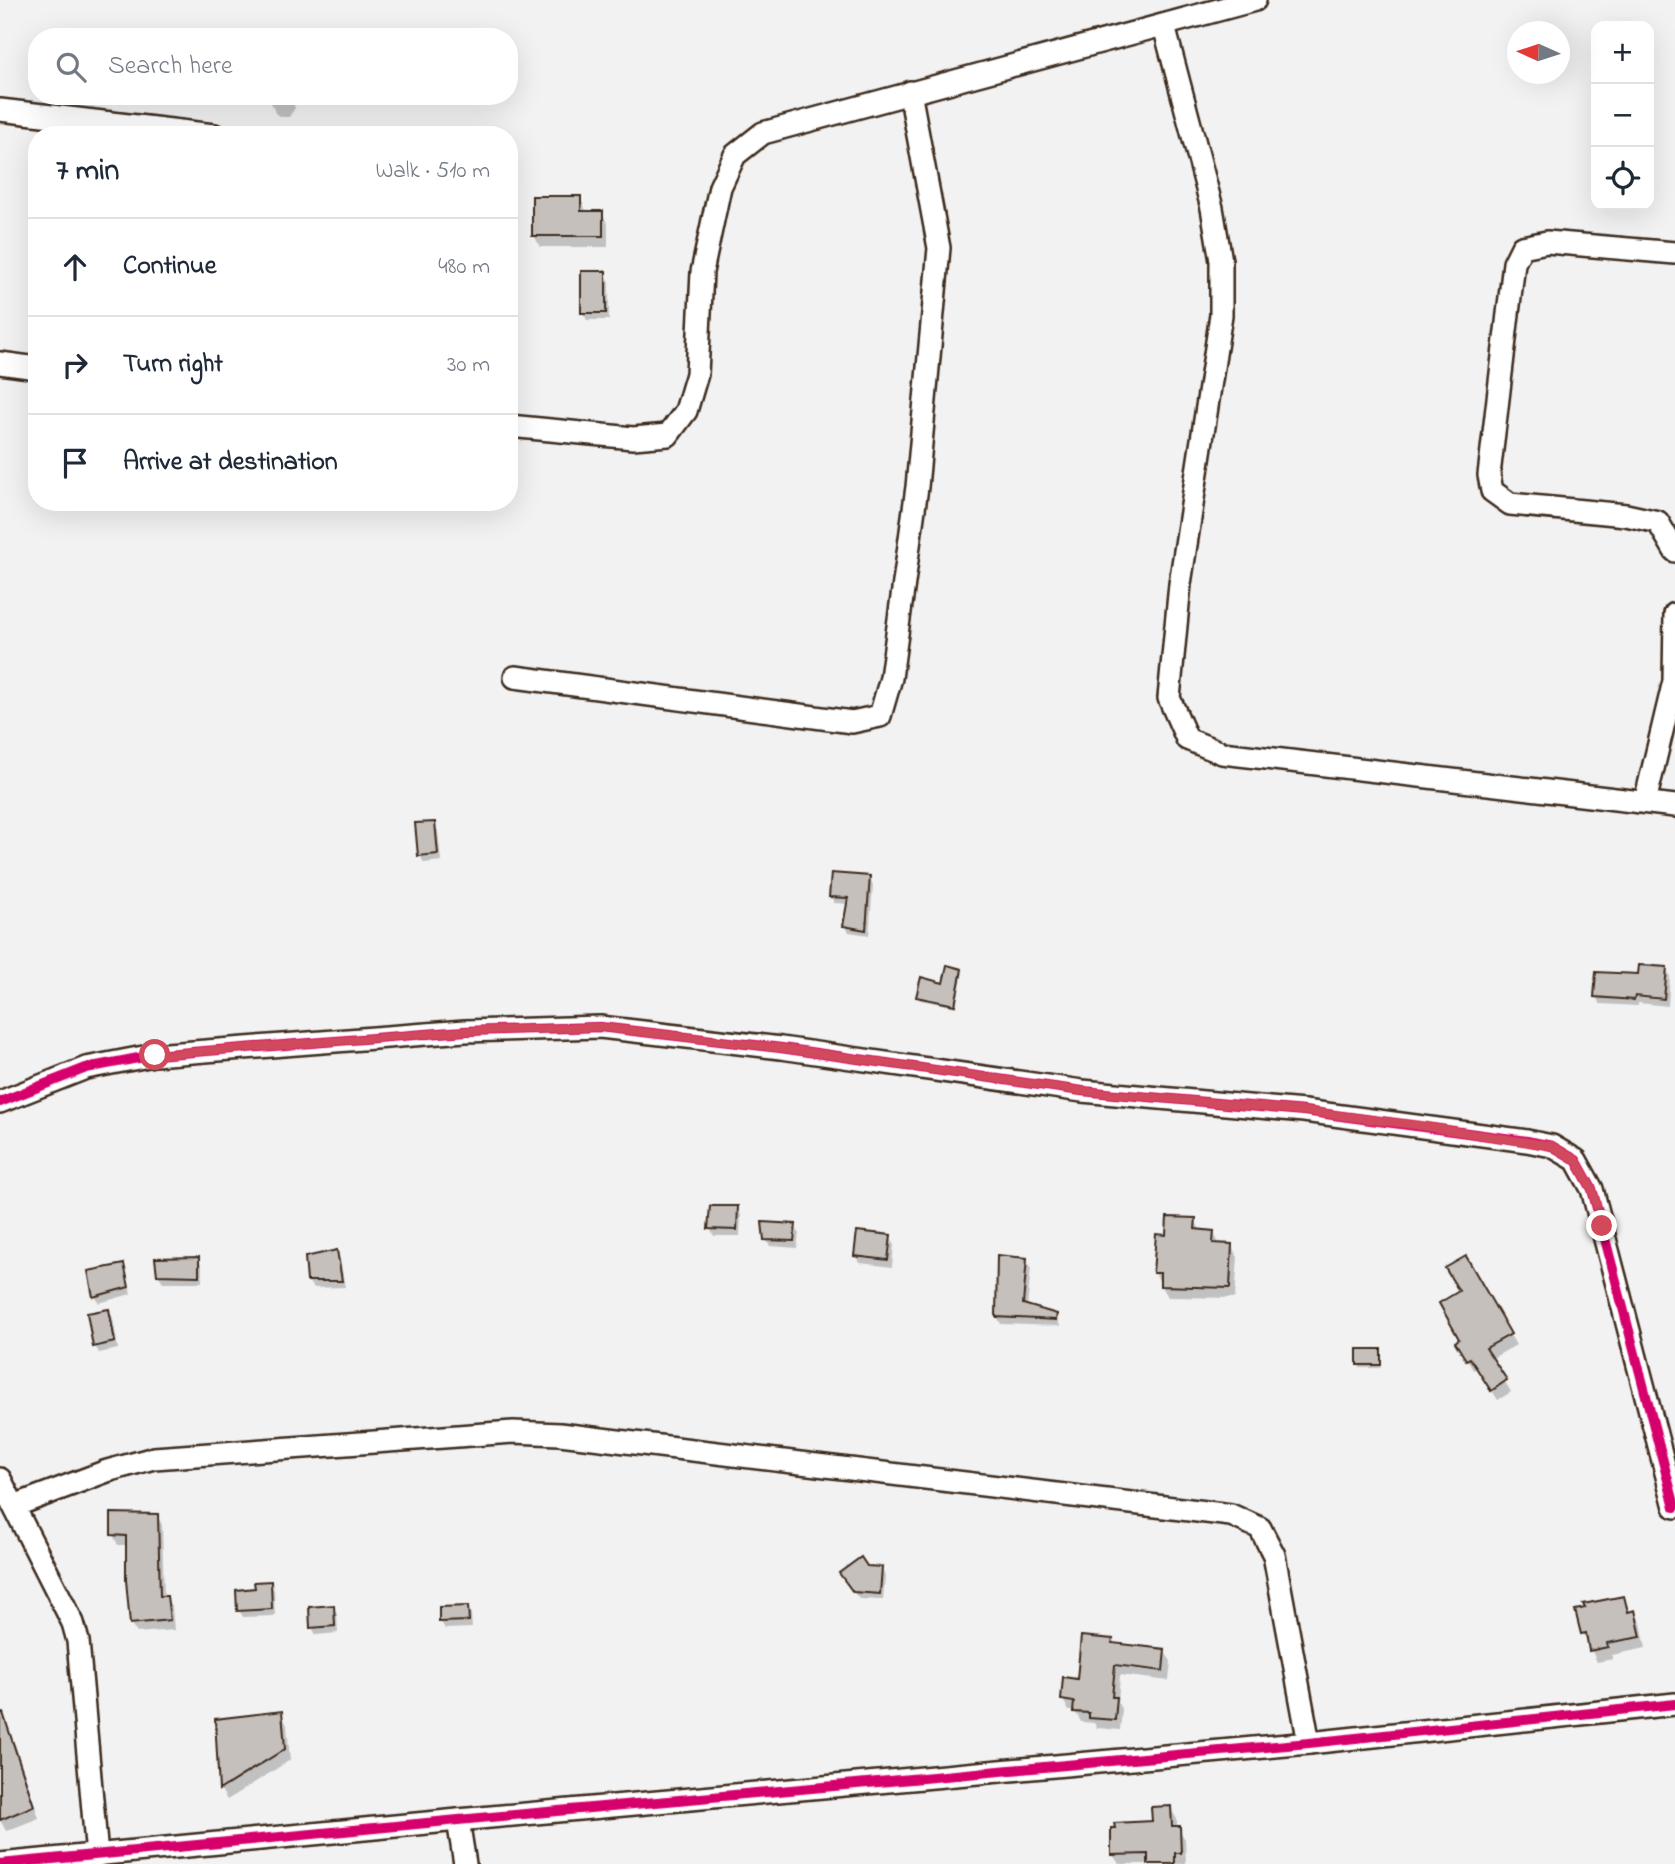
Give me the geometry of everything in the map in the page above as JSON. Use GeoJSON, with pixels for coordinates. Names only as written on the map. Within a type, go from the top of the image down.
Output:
{"type":"FeatureCollection","features":[{"type":"Feature","properties":{"kind":"street"},"geometry":{"type":"LineString","coordinates":[[518,427],[634,439],[668,435],[686,411],[697,374],[702,272],[720,187],[735,155],[763,133],[1255,0]]}},
{"type":"Feature","properties":{"kind":"street"},"geometry":{"type":"LineString","coordinates":[[1164,26],[1212,208],[1221,261],[1221,315],[1180,584],[1169,698],[1187,739],[1222,752],[1675,806]]}},
{"type":"Feature","properties":{"kind":"street"},"geometry":{"type":"LineString","coordinates":[[515,677],[852,722],[880,716],[891,678],[917,487],[939,247],[910,92]]}},
{"type":"Feature","properties":{"kind":"street"},"geometry":{"type":"LineString","coordinates":[[0,110],[137,126]]}},
{"type":"Feature","properties":{"kind":"street"},"geometry":{"type":"LineString","coordinates":[[1675,253],[1547,242],[1522,247],[1514,263],[1489,475],[1492,491],[1510,504],[1626,515],[1658,522],[1675,551]]}},
{"type":"Feature","properties":{"kind":"street"},"geometry":{"type":"LineString","coordinates":[[0,363],[28,367]]}},
{"type":"Feature","properties":{"kind":"street"},"geometry":{"type":"LineString","coordinates":[[1645,802],[1674,681],[1675,614]]}},
{"type":"Feature","properties":{"kind":"street"},"geometry":{"type":"LineString","coordinates":[[0,1102],[86,1068],[155,1055],[465,1031],[600,1027],[781,1048],[1082,1091],[1304,1111],[1552,1146],[1576,1160],[1592,1189],[1675,1507]]}},
{"type":"Feature","properties":{"kind":"street"},"geometry":{"type":"LineString","coordinates":[[14,1506],[116,1468],[154,1458],[513,1432],[560,1434],[1231,1515],[1259,1528],[1274,1555],[1309,1743]]}},
{"type":"Feature","properties":{"kind":"street"},"geometry":{"type":"LineString","coordinates":[[0,1479],[73,1623],[78,1641],[97,1856]]}},
{"type":"Feature","properties":{"kind":"street"},"geometry":{"type":"LineString","coordinates":[[0,1864],[1309,1743],[1675,1704]]}},
{"type":"Feature","properties":{"kind":"street"},"geometry":{"type":"LineString","coordinates":[[458,1820],[466,1864]]}},
{"type":"Feature","properties":{"kind":"building"},"geometry":{"type":"Polygon","coordinates":[[[532,196],[581,196],[581,211],[603,211],[603,236],[532,236],[532,196]]]}},
{"type":"Feature","properties":{"kind":"building"},"geometry":{"type":"Polygon","coordinates":[[[581,271],[606,271],[606,313],[581,313],[581,271]]]}},
{"type":"Feature","properties":{"kind":"building"},"geometry":{"type":"Polygon","coordinates":[[[435,822],[438,854],[418,856],[415,823],[435,822]]]}},
{"type":"Feature","properties":{"kind":"building"},"geometry":{"type":"Polygon","coordinates":[[[831,873],[870,876],[866,930],[843,926],[848,898],[829,897],[831,873]]]}},
{"type":"Feature","properties":{"kind":"building"},"geometry":{"type":"Polygon","coordinates":[[[947,965],[962,969],[955,1005],[916,997],[921,977],[943,983],[947,965]]]}},
{"type":"Feature","properties":{"kind":"building"},"geometry":{"type":"Polygon","coordinates":[[[1639,965],[1667,967],[1664,999],[1635,996],[1634,1000],[1594,997],[1596,972],[1638,974],[1639,965]]]}},
{"type":"Feature","properties":{"kind":"building"},"geometry":{"type":"Polygon","coordinates":[[[710,1206],[738,1206],[737,1230],[708,1229],[710,1206]]]}},
{"type":"Feature","properties":{"kind":"building"},"geometry":{"type":"Polygon","coordinates":[[[1167,1217],[1196,1218],[1195,1229],[1214,1231],[1213,1243],[1232,1244],[1230,1288],[1160,1286],[1160,1273],[1153,1273],[1156,1234],[1166,1235],[1167,1217]]]}},
{"type":"Feature","properties":{"kind":"building"},"geometry":{"type":"Polygon","coordinates":[[[762,1222],[796,1224],[794,1241],[764,1240],[762,1222]]]}},
{"type":"Feature","properties":{"kind":"building"},"geometry":{"type":"Polygon","coordinates":[[[857,1231],[891,1235],[888,1260],[854,1256],[857,1231]]]}},
{"type":"Feature","properties":{"kind":"building"},"geometry":{"type":"Polygon","coordinates":[[[337,1250],[342,1281],[307,1281],[305,1257],[337,1250]]]}},
{"type":"Feature","properties":{"kind":"building"},"geometry":{"type":"Polygon","coordinates":[[[997,1255],[1027,1258],[1023,1304],[1057,1314],[1056,1320],[996,1317],[997,1255]]]}},
{"type":"Feature","properties":{"kind":"building"},"geometry":{"type":"Polygon","coordinates":[[[1466,1256],[1511,1334],[1486,1348],[1507,1380],[1491,1391],[1470,1358],[1466,1360],[1455,1342],[1459,1339],[1439,1303],[1459,1291],[1445,1268],[1466,1256]]]}},
{"type":"Feature","properties":{"kind":"building"},"geometry":{"type":"Polygon","coordinates":[[[199,1257],[199,1276],[157,1275],[155,1258],[199,1257]]]}},
{"type":"Feature","properties":{"kind":"building"},"geometry":{"type":"Polygon","coordinates":[[[124,1264],[129,1287],[93,1297],[88,1271],[124,1264]]]}},
{"type":"Feature","properties":{"kind":"building"},"geometry":{"type":"Polygon","coordinates":[[[109,1309],[115,1342],[93,1347],[87,1313],[109,1309]]]}},
{"type":"Feature","properties":{"kind":"building"},"geometry":{"type":"Polygon","coordinates":[[[1357,1349],[1381,1349],[1381,1365],[1357,1365],[1357,1349]]]}},
{"type":"Feature","properties":{"kind":"building"},"geometry":{"type":"Polygon","coordinates":[[[111,1513],[158,1514],[160,1596],[167,1596],[170,1620],[130,1624],[126,1536],[111,1535],[111,1513]]]}},
{"type":"Feature","properties":{"kind":"building"},"geometry":{"type":"Polygon","coordinates":[[[861,1557],[867,1566],[882,1567],[880,1594],[853,1592],[839,1573],[861,1557]]]}},
{"type":"Feature","properties":{"kind":"building"},"geometry":{"type":"Polygon","coordinates":[[[271,1581],[272,1609],[237,1611],[236,1590],[255,1588],[254,1582],[271,1581]]]}},
{"type":"Feature","properties":{"kind":"building"},"geometry":{"type":"Polygon","coordinates":[[[1624,1596],[1628,1612],[1635,1610],[1641,1637],[1607,1643],[1608,1647],[1589,1651],[1586,1633],[1581,1634],[1575,1610],[1585,1608],[1583,1604],[1624,1596]]]}},
{"type":"Feature","properties":{"kind":"building"},"geometry":{"type":"Polygon","coordinates":[[[334,1605],[335,1626],[310,1628],[309,1607],[334,1605]]]}},
{"type":"Feature","properties":{"kind":"building"},"geometry":{"type":"Polygon","coordinates":[[[468,1606],[469,1621],[439,1622],[439,1607],[468,1606]]]}},
{"type":"Feature","properties":{"kind":"building"},"geometry":{"type":"Polygon","coordinates":[[[1081,1636],[1113,1639],[1112,1643],[1165,1649],[1163,1671],[1115,1665],[1112,1697],[1117,1697],[1115,1720],[1089,1718],[1089,1713],[1073,1712],[1074,1702],[1061,1700],[1063,1677],[1077,1679],[1081,1636]]]}},
{"type":"Feature","properties":{"kind":"building"},"geometry":{"type":"Polygon","coordinates":[[[282,1711],[285,1749],[219,1790],[215,1719],[282,1711]]]}},
{"type":"Feature","properties":{"kind":"building"},"geometry":{"type":"Polygon","coordinates":[[[0,1713],[3,1713],[34,1806],[0,1820],[0,1713]]]}},
{"type":"Feature","properties":{"kind":"building"},"geometry":{"type":"Polygon","coordinates":[[[1171,1806],[1172,1826],[1180,1826],[1181,1853],[1175,1853],[1175,1864],[1148,1864],[1148,1854],[1111,1855],[1111,1828],[1115,1828],[1114,1823],[1152,1821],[1151,1807],[1171,1806]]]}},
{"type":"Feature","properties":{"kind":"cycle path"},"geometry":{"type":"LineString","coordinates":[[0,1102],[86,1068],[154,1055],[465,1031],[600,1027],[781,1048],[1082,1091],[1304,1111],[1552,1146],[1576,1160],[1592,1189],[1675,1507]]}},
{"type":"Feature","properties":{"kind":"cycle path"},"geometry":{"type":"LineString","coordinates":[[0,1864],[1309,1743],[1675,1704]]}},
{"type":"Feature","properties":{"kind":"route"},"geometry":{"type":"LineString","coordinates":[[155,1055],[465,1031],[600,1027],[781,1048],[1082,1091],[1304,1111],[1552,1146],[1576,1160],[1592,1189],[1602,1226]]}}]}
